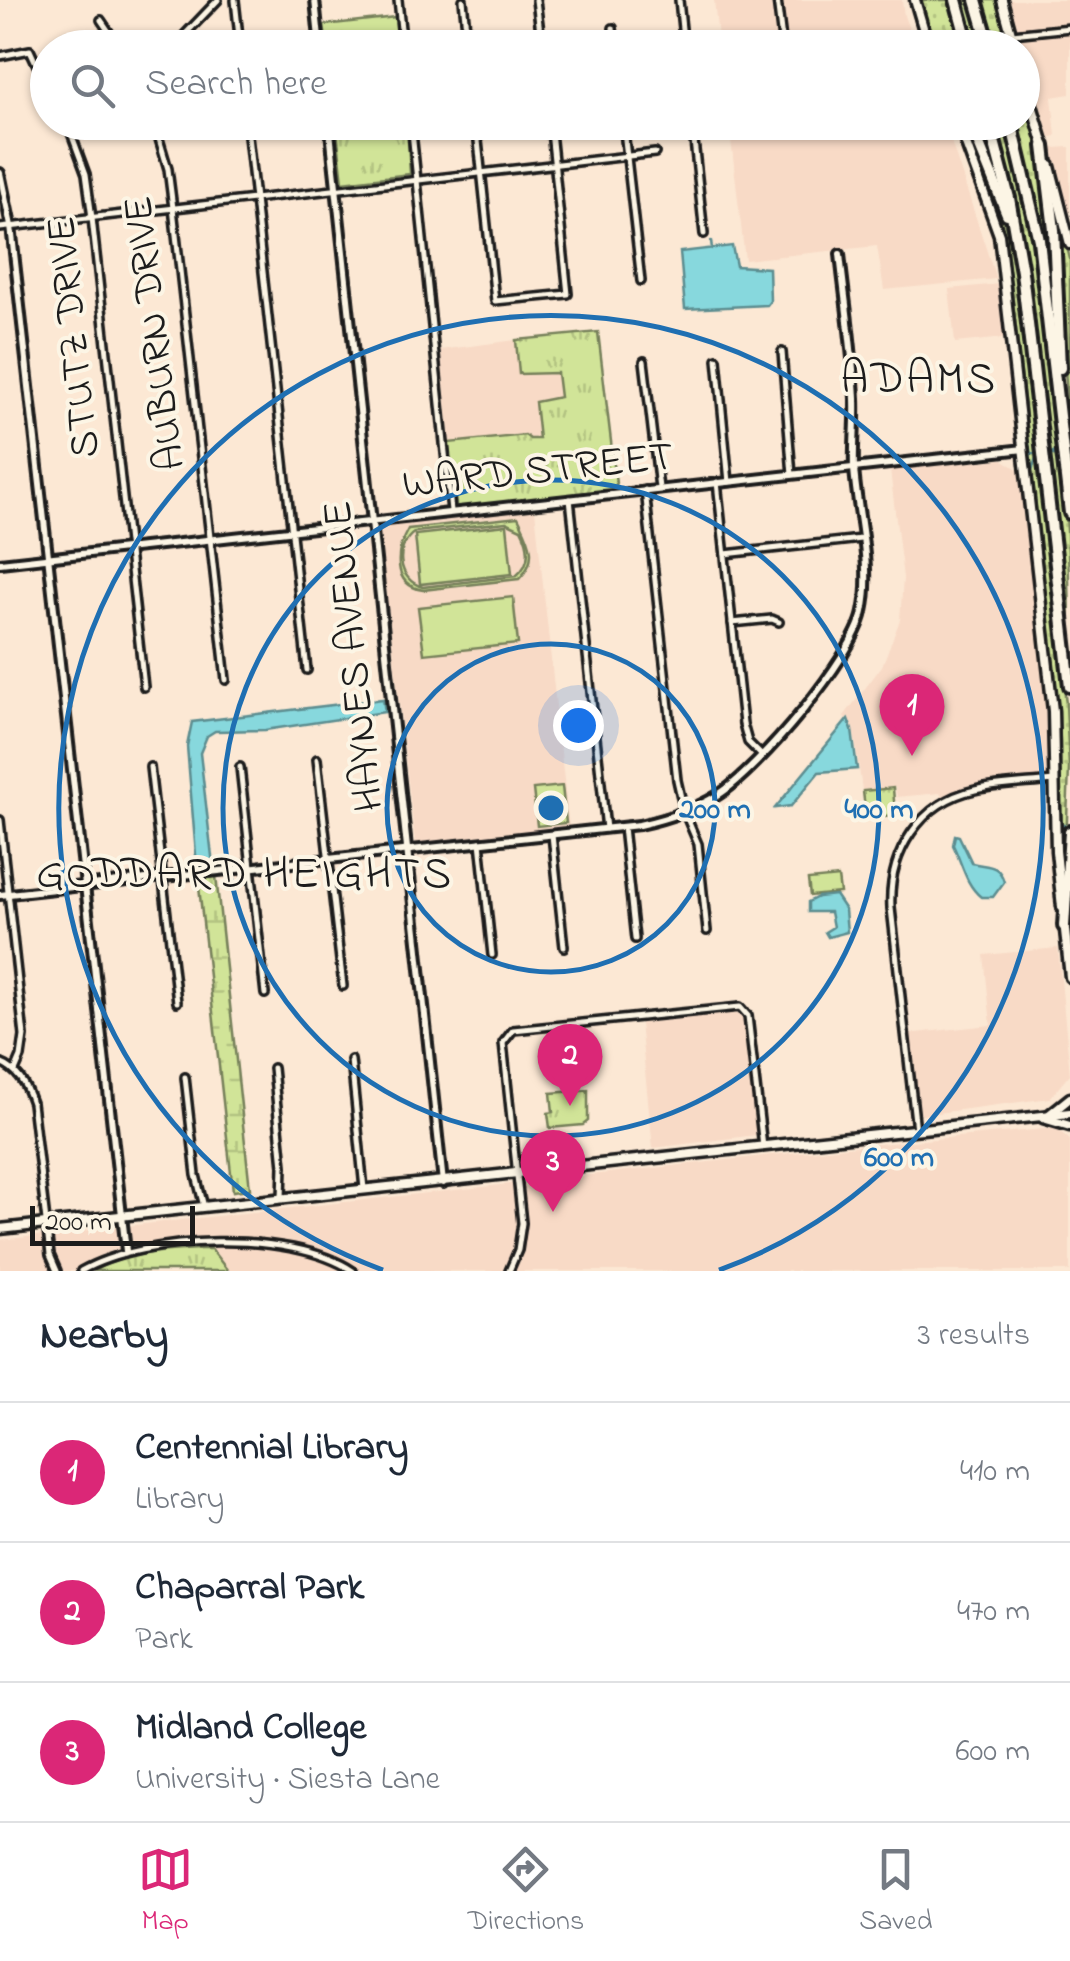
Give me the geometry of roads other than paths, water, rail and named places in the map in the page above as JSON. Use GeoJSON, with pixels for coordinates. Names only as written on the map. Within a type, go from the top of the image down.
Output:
{"type":"FeatureCollection","features":[{"type":"Feature","properties":{"kind":"highway"},"geometry":{"type":"LineString","coordinates":[[956,0],[964,30]]}},
{"type":"Feature","properties":{"kind":"highway"},"geometry":{"type":"LineString","coordinates":[[976,0],[985,30]]}},
{"type":"Feature","properties":{"kind":"highway"},"geometry":{"type":"LineString","coordinates":[[978,140],[1014,235]]}},
{"type":"Feature","properties":{"kind":"highway"},"geometry":{"type":"LineString","coordinates":[[994,140],[1009,198],[1044,453],[1070,686]]}},
{"type":"Feature","properties":{"kind":"highway"},"geometry":{"type":"LineString","coordinates":[[1016,140],[1039,240],[1070,512]]}},
{"type":"Feature","properties":{"kind":"highway"},"geometry":{"type":"LineString","coordinates":[[1044,146],[1056,257],[1060,429]]}},
{"type":"Feature","properties":{"kind":"highway"},"geometry":{"type":"LineString","coordinates":[[1064,926],[1070,832]]}},
{"type":"Feature","properties":{"kind":"main road"},"geometry":{"type":"LineString","coordinates":[[915,0],[924,30]]}},
{"type":"Feature","properties":{"kind":"main road"},"geometry":{"type":"LineString","coordinates":[[1002,0],[1011,30]]}},
{"type":"Feature","properties":{"kind":"main road"},"geometry":{"type":"LineString","coordinates":[[1040,133],[1070,244]]}},
{"type":"Feature","properties":{"kind":"main road"},"geometry":{"type":"LineString","coordinates":[[965,140],[999,235],[1053,710],[1056,851],[1070,977]]}},
{"type":"Feature","properties":{"kind":"main road"},"geometry":{"type":"LineString","coordinates":[[1049,1115],[1070,1098]]}},
{"type":"Feature","properties":{"kind":"main road"},"geometry":{"type":"LineString","coordinates":[[0,1229],[1070,1113]]}},
{"type":"Feature","properties":{"kind":"main road"},"geometry":{"type":"LineString","coordinates":[[1038,1116],[1070,1126]]}},
{"type":"Feature","properties":{"kind":"street"},"geometry":{"type":"LineString","coordinates":[[189,30],[218,0]]}},
{"type":"Feature","properties":{"kind":"street"},"geometry":{"type":"LineString","coordinates":[[235,0],[238,30]]}},
{"type":"Feature","properties":{"kind":"street"},"geometry":{"type":"LineString","coordinates":[[315,0],[318,30]]}},
{"type":"Feature","properties":{"kind":"street"},"geometry":{"type":"LineString","coordinates":[[398,0],[401,30]]}},
{"type":"Feature","properties":{"kind":"street"},"geometry":{"type":"LineString","coordinates":[[463,0],[466,30]]}},
{"type":"Feature","properties":{"kind":"street"},"geometry":{"type":"LineString","coordinates":[[536,0],[540,30]]}},
{"type":"Feature","properties":{"kind":"street"},"geometry":{"type":"LineString","coordinates":[[679,0],[682,30]]}},
{"type":"Feature","properties":{"kind":"street"},"geometry":{"type":"LineString","coordinates":[[777,0],[781,30]]}},
{"type":"Feature","properties":{"kind":"street"},"geometry":{"type":"LineString","coordinates":[[101,20],[108,30]]}},
{"type":"Feature","properties":{"kind":"street"},"geometry":{"type":"LineString","coordinates":[[1040,31],[1070,28]]}},
{"type":"Feature","properties":{"kind":"street"},"geometry":{"type":"LineString","coordinates":[[0,56],[30,50]]}},
{"type":"Feature","properties":{"kind":"street","name":"STUTZ DRIVE"},"geometry":{"type":"LineString","coordinates":[[74,140],[86,174],[92,218],[144,687]]}},
{"type":"Feature","properties":{"kind":"street","name":"AUBURN DRIVE"},"geometry":{"type":"LineString","coordinates":[[159,140],[173,208],[226,680]]}},
{"type":"Feature","properties":{"kind":"street"},"geometry":{"type":"LineString","coordinates":[[248,140],[306,670]]}},
{"type":"Feature","properties":{"kind":"street","name":"HAYNES AVENUE"},"geometry":{"type":"LineString","coordinates":[[331,140],[443,1183]]}},
{"type":"Feature","properties":{"kind":"street"},"geometry":{"type":"LineString","coordinates":[[413,140],[451,511]]}},
{"type":"Feature","properties":{"kind":"street"},"geometry":{"type":"LineString","coordinates":[[478,140],[496,301],[568,294],[552,140]]}},
{"type":"Feature","properties":{"kind":"street"},"geometry":{"type":"LineString","coordinates":[[625,140],[641,281]]}},
{"type":"Feature","properties":{"kind":"street"},"geometry":{"type":"LineString","coordinates":[[694,140],[704,234]]}},
{"type":"Feature","properties":{"kind":"street"},"geometry":{"type":"LineString","coordinates":[[0,228],[656,153]]}},
{"type":"Feature","properties":{"kind":"street"},"geometry":{"type":"LineString","coordinates":[[0,173],[11,226],[126,1251]]}},
{"type":"Feature","properties":{"kind":"street"},"geometry":{"type":"LineString","coordinates":[[4,894],[624,827],[684,811],[734,784],[763,757],[844,657],[856,635],[866,594],[854,468],[855,397],[840,254]]}},
{"type":"Feature","properties":{"kind":"street"},"geometry":{"type":"LineString","coordinates":[[782,352],[792,475]]}},
{"type":"Feature","properties":{"kind":"street"},"geometry":{"type":"LineString","coordinates":[[717,359],[729,482]]}},
{"type":"Feature","properties":{"kind":"street"},"geometry":{"type":"LineString","coordinates":[[644,361],[658,488]]}},
{"type":"Feature","properties":{"kind":"street","name":"WARD STREET"},"geometry":{"type":"LineString","coordinates":[[0,563],[1024,449]]}},
{"type":"Feature","properties":{"kind":"street"},"geometry":{"type":"LineString","coordinates":[[717,482],[744,730],[748,742],[763,757]]}},
{"type":"Feature","properties":{"kind":"street"},"geometry":{"type":"LineString","coordinates":[[645,489],[676,772],[684,811],[698,844],[708,931]]}},
{"type":"Feature","properties":{"kind":"street"},"geometry":{"type":"LineString","coordinates":[[570,498],[606,829]]}},
{"type":"Feature","properties":{"kind":"street"},"geometry":{"type":"LineString","coordinates":[[725,554],[861,539]]}},
{"type":"Feature","properties":{"kind":"street"},"geometry":{"type":"LineString","coordinates":[[732,623],[772,619],[779,622]]}},
{"type":"Feature","properties":{"kind":"street"},"geometry":{"type":"LineString","coordinates":[[318,759],[343,986]]}},
{"type":"Feature","properties":{"kind":"street"},"geometry":{"type":"LineString","coordinates":[[150,767],[178,1002]]}},
{"type":"Feature","properties":{"kind":"street"},"geometry":{"type":"LineString","coordinates":[[240,767],[264,994]]}},
{"type":"Feature","properties":{"kind":"street"},"geometry":{"type":"LineString","coordinates":[[916,1130],[891,908],[891,882],[898,856],[919,822],[954,797],[988,788],[1055,781]]}},
{"type":"Feature","properties":{"kind":"street"},"geometry":{"type":"LineString","coordinates":[[0,820],[4,894],[24,1036],[15,1071]]}},
{"type":"Feature","properties":{"kind":"street"},"geometry":{"type":"LineString","coordinates":[[624,827],[636,939]]}},
{"type":"Feature","properties":{"kind":"street"},"geometry":{"type":"LineString","coordinates":[[552,834],[564,947]]}},
{"type":"Feature","properties":{"kind":"street"},"geometry":{"type":"LineString","coordinates":[[480,842],[492,955]]}},
{"type":"Feature","properties":{"kind":"street"},"geometry":{"type":"LineString","coordinates":[[509,1271],[521,1230],[502,1042],[515,1029],[740,1006],[748,1016],[763,1147]]}},
{"type":"Feature","properties":{"kind":"street"},"geometry":{"type":"LineString","coordinates":[[351,1060],[364,1189]]}},
{"type":"Feature","properties":{"kind":"street"},"geometry":{"type":"LineString","coordinates":[[0,1062],[15,1071],[32,1103],[45,1224],[50,1256],[57,1271]]}},
{"type":"Feature","properties":{"kind":"street"},"geometry":{"type":"LineString","coordinates":[[273,1068],[283,1166],[282,1198]]}},
{"type":"Feature","properties":{"kind":"street"},"geometry":{"type":"LineString","coordinates":[[185,1077],[196,1175],[204,1207]]}},
{"type":"Feature","properties":{"kind":"street"},"geometry":{"type":"LineString","coordinates":[[81,1271],[126,1251],[157,1246],[276,1244],[308,1251],[353,1271]]}},
{"type":"Feature","properties":{"kind":"water"},"geometry":{"type":"Polygon","coordinates":[[[732,246],[736,266],[769,268],[770,301],[767,305],[685,309],[680,252],[732,246]]]}},
{"type":"Feature","properties":{"kind":"water"},"geometry":{"type":"Polygon","coordinates":[[[383,699],[385,712],[265,730],[215,731],[207,736],[200,753],[213,865],[197,867],[187,746],[192,722],[383,699]]]}},
{"type":"Feature","properties":{"kind":"water"},"geometry":{"type":"Polygon","coordinates":[[[848,719],[857,769],[819,772],[791,806],[775,808],[848,719]]]}},
{"type":"Feature","properties":{"kind":"water"},"geometry":{"type":"Polygon","coordinates":[[[955,835],[972,863],[992,867],[1002,876],[1004,882],[993,897],[981,897],[971,886],[953,845],[955,835]]]}},
{"type":"Feature","properties":{"kind":"water"},"geometry":{"type":"Polygon","coordinates":[[[835,895],[845,910],[847,932],[828,937],[825,932],[833,927],[830,912],[808,912],[808,902],[835,895]]]}},
{"type":"Feature","properties":{"kind":"waterway"},"geometry":{"type":"LineString","coordinates":[[924,15],[926,20]]}},
{"type":"Feature","properties":{"kind":"waterway"},"geometry":{"type":"LineString","coordinates":[[986,181],[987,186]]}},
{"type":"Feature","properties":{"kind":"waterway"},"geometry":{"type":"LineString","coordinates":[[711,241],[712,249]]}},
{"type":"Feature","properties":{"kind":"waterway"},"geometry":{"type":"LineString","coordinates":[[1009,272],[1010,277]]}},
{"type":"Feature","properties":{"kind":"waterway"},"geometry":{"type":"LineString","coordinates":[[1024,404],[1025,409]]}},
{"type":"Feature","properties":{"kind":"waterway"},"geometry":{"type":"LineString","coordinates":[[1028,439],[1031,454],[1037,454],[1032,471],[1028,439]]}},
{"type":"Feature","properties":{"kind":"waterway"},"geometry":{"type":"LineString","coordinates":[[1056,452],[1056,455],[1053,455],[1053,453],[1056,452]]}},
{"type":"Feature","properties":{"kind":"waterway"},"geometry":{"type":"LineString","coordinates":[[1043,569],[1043,574]]}},
{"type":"Feature","properties":{"kind":"waterway"},"geometry":{"type":"LineString","coordinates":[[1055,681],[1056,686]]}},
{"type":"Feature","properties":{"kind":"waterway"},"geometry":{"type":"LineString","coordinates":[[1063,825],[1066,825],[1066,828],[1063,828],[1063,825]]}},
{"type":"Feature","properties":{"kind":"place","name":"Centennial Library"},"geometry":{"type":"Point","coordinates":[912,756]}},
{"type":"Feature","properties":{"kind":"place","name":"Chaparral Park"},"geometry":{"type":"Point","coordinates":[570,1106]}},
{"type":"Feature","properties":{"kind":"place","name":"Midland College"},"geometry":{"type":"Point","coordinates":[553,1212]}},
{"type":"Feature","properties":{"kind":"district","name":"ADAMS"},"geometry":{"type":"Point","coordinates":[919,381]}},
{"type":"Feature","properties":{"kind":"district","name":"GODDARD HEIGHTS"},"geometry":{"type":"Point","coordinates":[245,876]}}]}
